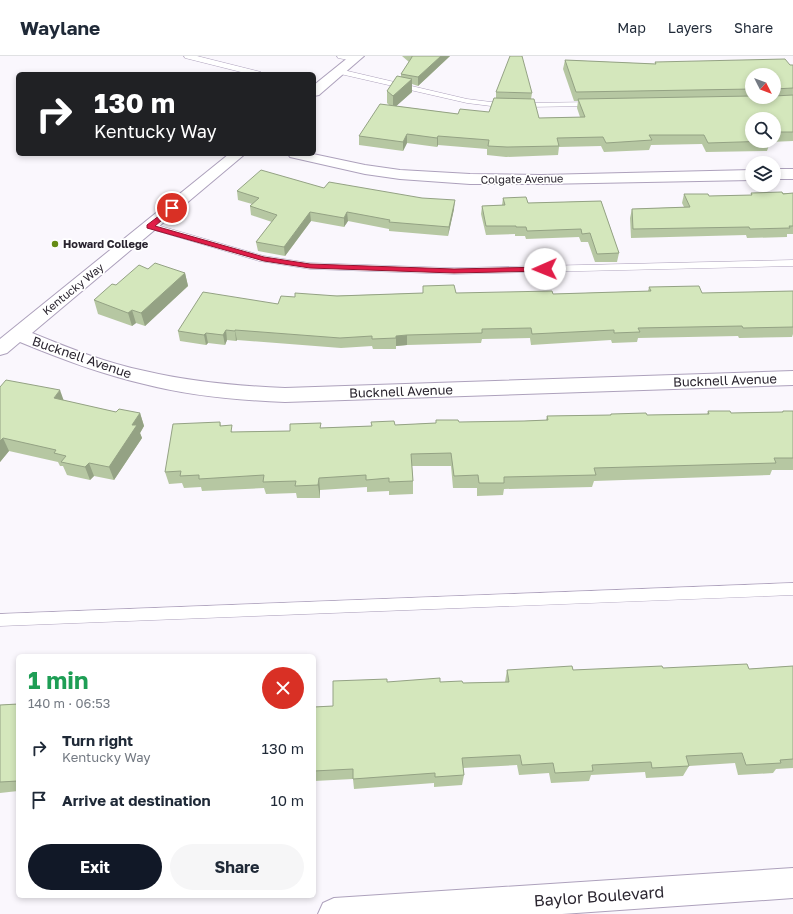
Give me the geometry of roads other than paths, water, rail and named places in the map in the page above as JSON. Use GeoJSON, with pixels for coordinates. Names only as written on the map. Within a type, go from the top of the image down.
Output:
{"type":"FeatureCollection","features":[{"type":"Feature","properties":{"kind":"street"},"geometry":{"type":"LineString","coordinates":[[316,90],[339,71],[351,57]]}},
{"type":"Feature","properties":{"kind":"street","name":"Kentucky Way"},"geometry":{"type":"LineString","coordinates":[[0,349],[236,156]]}},
{"type":"Feature","properties":{"kind":"street","name":"Colgate Avenue"},"geometry":{"type":"LineString","coordinates":[[304,156],[366,170],[431,178],[491,180],[745,175]]}},
{"type":"Feature","properties":{"kind":"street"},"geometry":{"type":"LineString","coordinates":[[781,174],[793,174]]}},
{"type":"Feature","properties":{"kind":"street","name":"Bucknell Avenue"},"geometry":{"type":"LineString","coordinates":[[18,334],[56,350],[144,378],[234,392],[284,395],[793,378]]}},
{"type":"Feature","properties":{"kind":"street","name":"Baylor Boulevard"},"geometry":{"type":"LineString","coordinates":[[334,914],[793,883]]}},
{"type":"Feature","properties":{"kind":"lane"},"geometry":{"type":"LineString","coordinates":[[188,56],[250,72]]}},
{"type":"Feature","properties":{"kind":"lane"},"geometry":{"type":"LineString","coordinates":[[339,71],[467,101],[491,104],[524,106],[603,104]]}},
{"type":"Feature","properties":{"kind":"lane"},"geometry":{"type":"LineString","coordinates":[[150,226],[264,259],[310,266],[454,271],[793,263]]}},
{"type":"Feature","properties":{"kind":"lane"},"geometry":{"type":"LineString","coordinates":[[0,620],[793,589]]}},
{"type":"Feature","properties":{"kind":"place","name":"Howard College"},"geometry":{"type":"Point","coordinates":[55,244]}}]}
